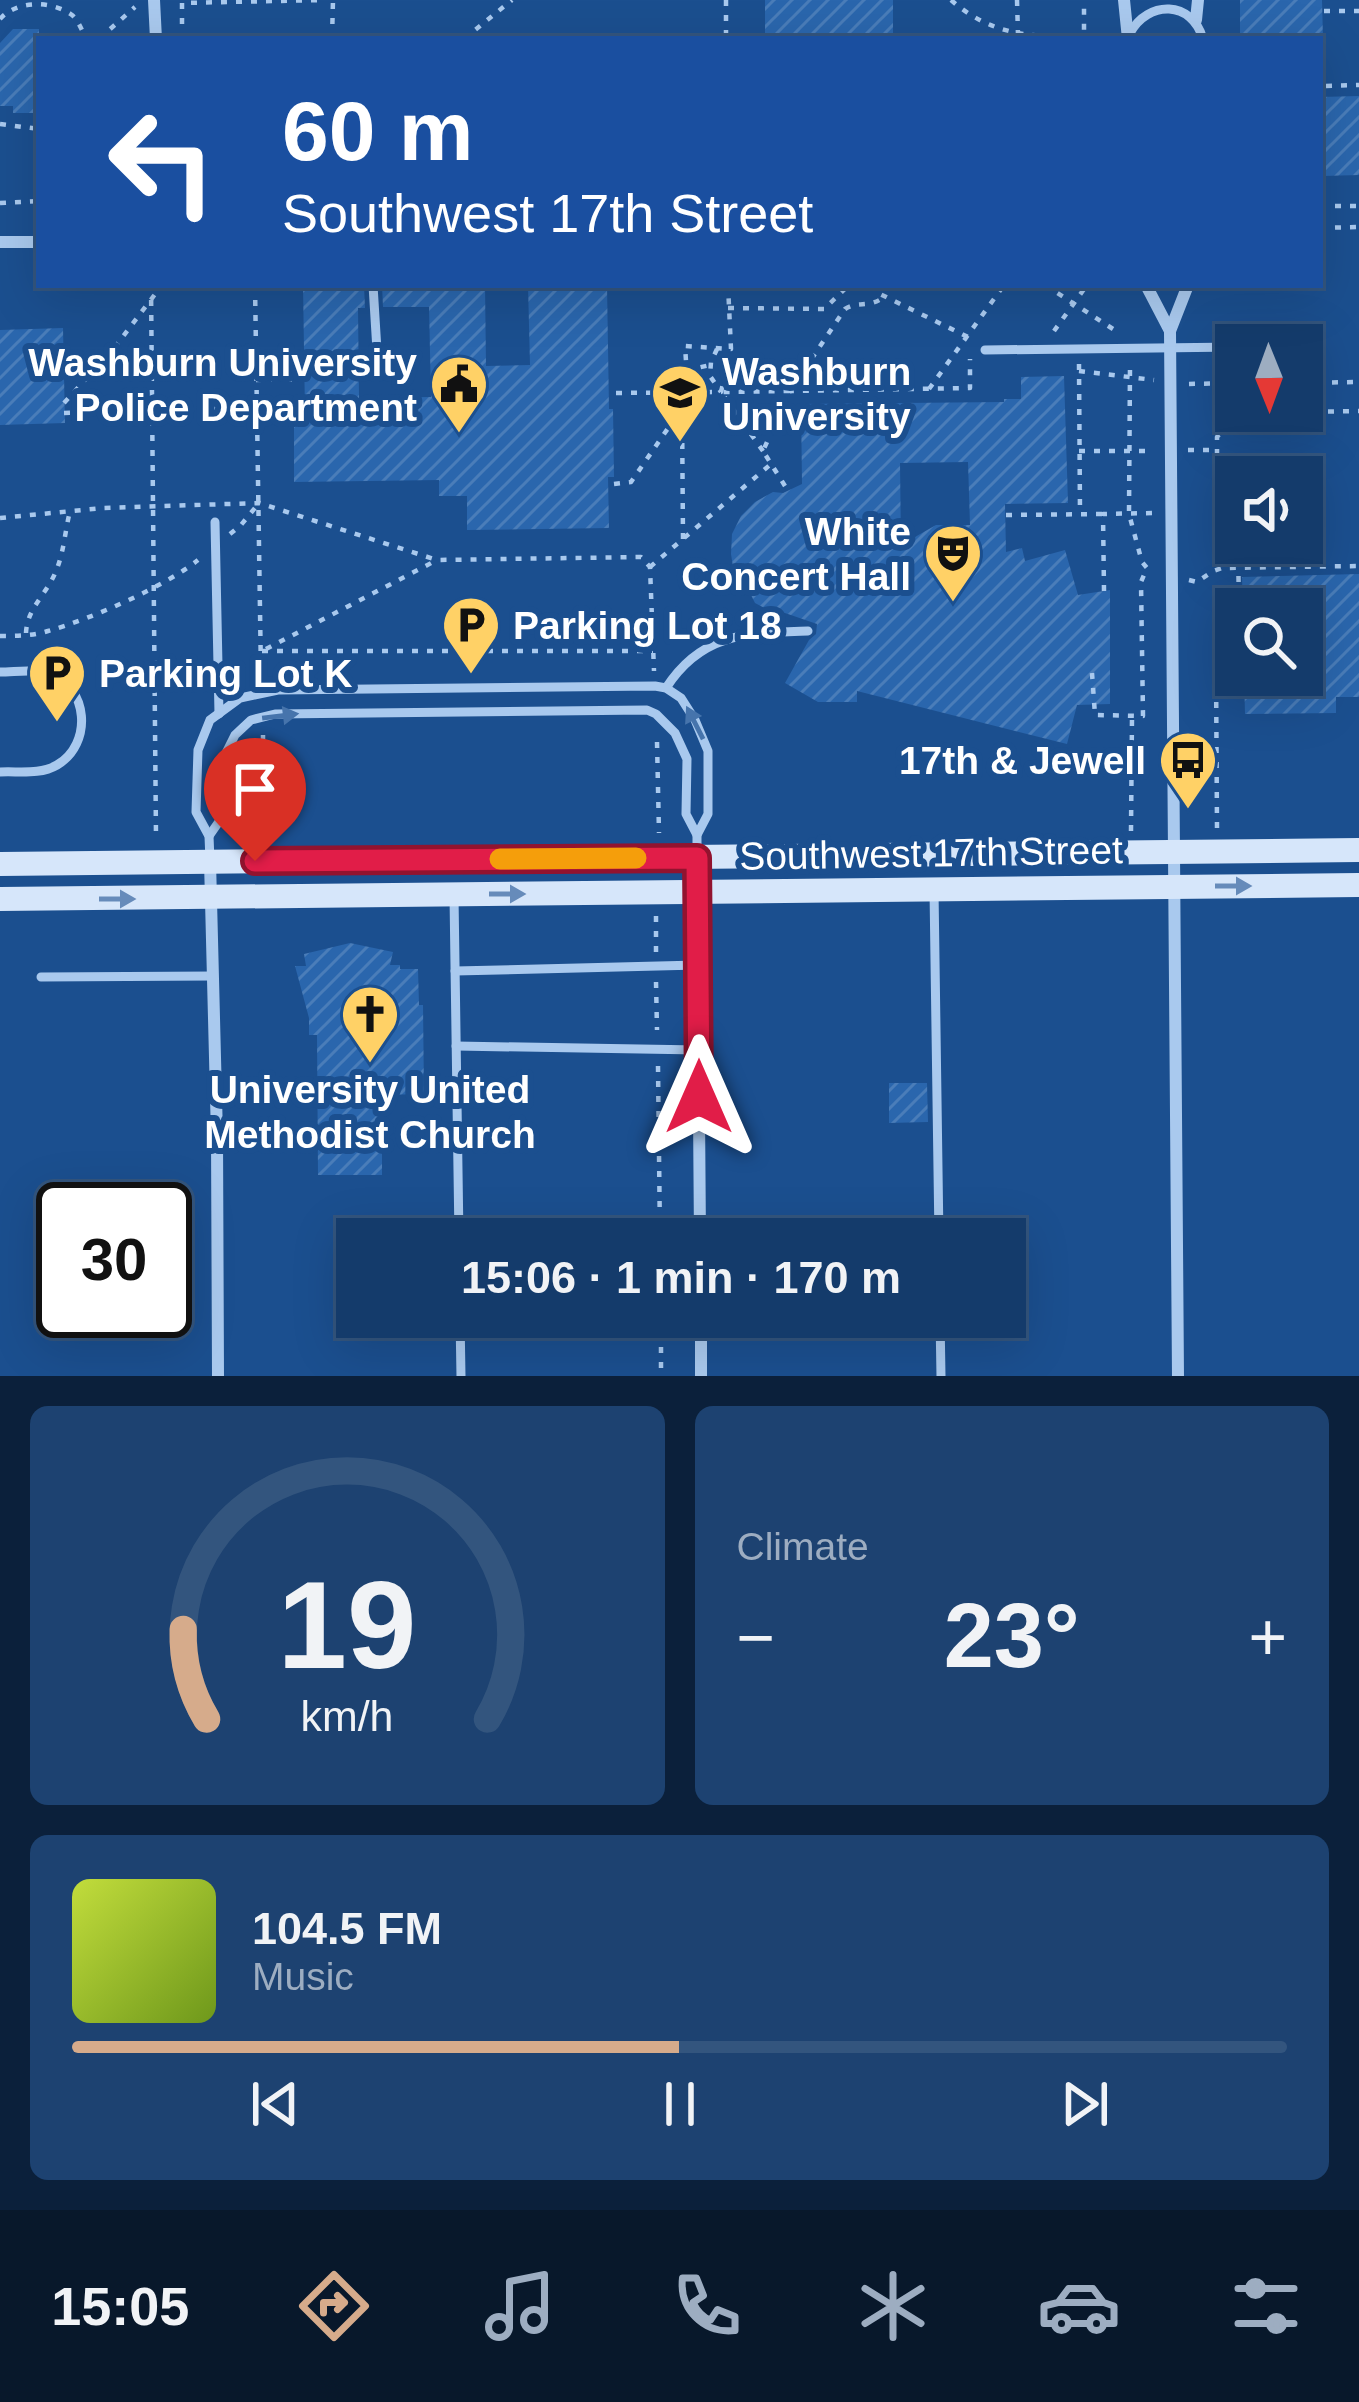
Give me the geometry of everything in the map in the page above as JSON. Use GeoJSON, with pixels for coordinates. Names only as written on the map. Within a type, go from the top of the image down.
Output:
{"type":"FeatureCollection","features":[{"type":"Feature","properties":{"kind":"main road","name":"Southwest 17th Street"},"geometry":{"type":"LineString","coordinates":[[0,864],[157,862],[210,849],[655,858],[697,846],[1173,853],[1359,850]]}},
{"type":"Feature","properties":{"kind":"main road","name":"Southwest 17th Street"},"geometry":{"type":"LineString","coordinates":[[0,899],[1359,885]]}},
{"type":"Feature","properties":{"kind":"street"},"geometry":{"type":"LineString","coordinates":[[154,0],[157,36]]}},
{"type":"Feature","properties":{"kind":"street"},"geometry":{"type":"LineString","coordinates":[[1124,0],[1129,36]]}},
{"type":"Feature","properties":{"kind":"street"},"geometry":{"type":"LineString","coordinates":[[1196,20],[1198,0]]}},
{"type":"Feature","properties":{"kind":"street"},"geometry":{"type":"LineString","coordinates":[[0,242],[36,242]]}},
{"type":"Feature","properties":{"kind":"street"},"geometry":{"type":"LineString","coordinates":[[1148,288],[1170,332]]}},
{"type":"Feature","properties":{"kind":"street"},"geometry":{"type":"LineString","coordinates":[[1178,1376],[1170,332],[1187,288]]}},
{"type":"Feature","properties":{"kind":"street"},"geometry":{"type":"LineString","coordinates":[[697,846],[700,1218]]}},
{"type":"Feature","properties":{"kind":"street"},"geometry":{"type":"LineString","coordinates":[[210,849],[218,1376]]}},
{"type":"Feature","properties":{"kind":"street"},"geometry":{"type":"LineString","coordinates":[[700,1338],[701,1376]]}},
{"type":"Feature","properties":{"kind":"lane"},"geometry":{"type":"LineString","coordinates":[[1130,36],[1138,18],[1167,6],[1184,10],[1196,20],[1202,36]]}},
{"type":"Feature","properties":{"kind":"lane"},"geometry":{"type":"LineString","coordinates":[[374,288],[378,368]]}},
{"type":"Feature","properties":{"kind":"lane"},"geometry":{"type":"LineString","coordinates":[[985,350],[1215,347]]}},
{"type":"Feature","properties":{"kind":"lane"},"geometry":{"type":"LineString","coordinates":[[215,522],[219,714]]}},
{"type":"Feature","properties":{"kind":"lane"},"geometry":{"type":"LineString","coordinates":[[660,687],[715,642],[745,633],[808,631]]}},
{"type":"Feature","properties":{"kind":"lane"},"geometry":{"type":"LineString","coordinates":[[0,672],[43,672],[59,679],[76,698],[82,720],[76,745],[58,764],[39,771],[0,772]]}},
{"type":"Feature","properties":{"kind":"lane"},"geometry":{"type":"LineString","coordinates":[[210,849],[196,812],[198,750],[210,720],[240,698],[278,690],[660,687],[681,698],[708,751],[708,814],[697,846]]}},
{"type":"Feature","properties":{"kind":"lane"},"geometry":{"type":"LineString","coordinates":[[210,849],[225,813],[226,753],[235,735],[251,720],[275,714],[601,710],[647,710],[675,733],[687,759],[686,814],[697,846]]}},
{"type":"Feature","properties":{"kind":"lane"},"geometry":{"type":"LineString","coordinates":[[934,889],[939,1218]]}},
{"type":"Feature","properties":{"kind":"lane"},"geometry":{"type":"LineString","coordinates":[[454,894],[459,1218]]}},
{"type":"Feature","properties":{"kind":"lane"},"geometry":{"type":"LineString","coordinates":[[455,971],[698,965]]}},
{"type":"Feature","properties":{"kind":"lane"},"geometry":{"type":"LineString","coordinates":[[41,976],[213,976]]}},
{"type":"Feature","properties":{"kind":"lane"},"geometry":{"type":"LineString","coordinates":[[456,1046],[699,1050]]}},
{"type":"Feature","properties":{"kind":"lane"},"geometry":{"type":"LineString","coordinates":[[460,1338],[461,1376]]}},
{"type":"Feature","properties":{"kind":"lane"},"geometry":{"type":"LineString","coordinates":[[940,1338],[941,1376]]}},
{"type":"Feature","properties":{"kind":"path"},"geometry":{"type":"LineString","coordinates":[[182,36],[182,1],[329,0],[332,36]]}},
{"type":"Feature","properties":{"kind":"path"},"geometry":{"type":"LineString","coordinates":[[468,36],[512,0]]}},
{"type":"Feature","properties":{"kind":"path"},"geometry":{"type":"LineString","coordinates":[[726,0],[726,36]]}},
{"type":"Feature","properties":{"kind":"path"},"geometry":{"type":"LineString","coordinates":[[951,0],[983,23],[1018,35],[1040,36]]}},
{"type":"Feature","properties":{"kind":"path"},"geometry":{"type":"LineString","coordinates":[[1017,0],[1018,35]]}},
{"type":"Feature","properties":{"kind":"path"},"geometry":{"type":"LineString","coordinates":[[1084,0],[1084,36]]}},
{"type":"Feature","properties":{"kind":"path"},"geometry":{"type":"LineString","coordinates":[[1349,0],[1350,11]]}},
{"type":"Feature","properties":{"kind":"path"},"geometry":{"type":"LineString","coordinates":[[0,20],[16,6],[50,5],[69,13],[85,36]]}},
{"type":"Feature","properties":{"kind":"path"},"geometry":{"type":"LineString","coordinates":[[102,36],[136,6]]}},
{"type":"Feature","properties":{"kind":"path"},"geometry":{"type":"LineString","coordinates":[[1324,11],[1359,11]]}},
{"type":"Feature","properties":{"kind":"path"},"geometry":{"type":"LineString","coordinates":[[1326,86],[1359,85]]}},
{"type":"Feature","properties":{"kind":"path"},"geometry":{"type":"LineString","coordinates":[[0,124],[36,129]]}},
{"type":"Feature","properties":{"kind":"path"},"geometry":{"type":"LineString","coordinates":[[0,203],[36,201]]}},
{"type":"Feature","properties":{"kind":"path"},"geometry":{"type":"LineString","coordinates":[[1323,206],[1359,206]]}},
{"type":"Feature","properties":{"kind":"path"},"geometry":{"type":"LineString","coordinates":[[1323,228],[1359,227]]}},
{"type":"Feature","properties":{"kind":"path"},"geometry":{"type":"LineString","coordinates":[[151,288],[157,862]]}},
{"type":"Feature","properties":{"kind":"path"},"geometry":{"type":"LineString","coordinates":[[64,403],[160,288]]}},
{"type":"Feature","properties":{"kind":"path"},"geometry":{"type":"LineString","coordinates":[[255,288],[261,693]]}},
{"type":"Feature","properties":{"kind":"path"},"geometry":{"type":"LineString","coordinates":[[721,392],[731,349],[728,288]]}},
{"type":"Feature","properties":{"kind":"path"},"geometry":{"type":"LineString","coordinates":[[824,309],[846,288]]}},
{"type":"Feature","properties":{"kind":"path"},"geometry":{"type":"LineString","coordinates":[[874,288],[975,340]]}},
{"type":"Feature","properties":{"kind":"path"},"geometry":{"type":"LineString","coordinates":[[929,388],[1002,288]]}},
{"type":"Feature","properties":{"kind":"path"},"geometry":{"type":"LineString","coordinates":[[1050,288],[1074,303]]}},
{"type":"Feature","properties":{"kind":"path"},"geometry":{"type":"LineString","coordinates":[[1048,340],[1085,288]]}},
{"type":"Feature","properties":{"kind":"path"},"geometry":{"type":"LineString","coordinates":[[763,451],[790,391],[844,309],[854,303],[874,304],[884,297]]}},
{"type":"Feature","properties":{"kind":"path"},"geometry":{"type":"LineString","coordinates":[[728,308],[844,309]]}},
{"type":"Feature","properties":{"kind":"path"},"geometry":{"type":"LineString","coordinates":[[616,393],[970,388],[966,336]]}},
{"type":"Feature","properties":{"kind":"path"},"geometry":{"type":"LineString","coordinates":[[614,484],[632,482],[682,408],[688,392],[685,346],[731,349]]}},
{"type":"Feature","properties":{"kind":"path"},"geometry":{"type":"LineString","coordinates":[[718,348],[710,376],[784,486]]}},
{"type":"Feature","properties":{"kind":"path"},"geometry":{"type":"LineString","coordinates":[[1078,348],[1080,514]]}},
{"type":"Feature","properties":{"kind":"path"},"geometry":{"type":"LineString","coordinates":[[1092,673],[1095,715],[1143,716],[1141,582],[1147,568],[1129,514],[1130,348]]}},
{"type":"Feature","properties":{"kind":"path"},"geometry":{"type":"LineString","coordinates":[[687,377],[710,365]]}},
{"type":"Feature","properties":{"kind":"path"},"geometry":{"type":"LineString","coordinates":[[1079,371],[1154,380]]}},
{"type":"Feature","properties":{"kind":"path"},"geometry":{"type":"LineString","coordinates":[[256,380],[304,379]]}},
{"type":"Feature","properties":{"kind":"path"},"geometry":{"type":"LineString","coordinates":[[1323,382],[1359,382]]}},
{"type":"Feature","properties":{"kind":"path"},"geometry":{"type":"LineString","coordinates":[[1189,384],[1215,383]]}},
{"type":"Feature","properties":{"kind":"path"},"geometry":{"type":"LineString","coordinates":[[64,413],[296,407]]}},
{"type":"Feature","properties":{"kind":"path"},"geometry":{"type":"LineString","coordinates":[[682,408],[683,539]]}},
{"type":"Feature","properties":{"kind":"path"},"geometry":{"type":"LineString","coordinates":[[1323,412],[1359,412]]}},
{"type":"Feature","properties":{"kind":"path"},"geometry":{"type":"LineString","coordinates":[[1215,456],[1220,432]]}},
{"type":"Feature","properties":{"kind":"path"},"geometry":{"type":"LineString","coordinates":[[1188,450],[1215,450]]}},
{"type":"Feature","properties":{"kind":"path"},"geometry":{"type":"LineString","coordinates":[[1079,451],[1154,451]]}},
{"type":"Feature","properties":{"kind":"path"},"geometry":{"type":"LineString","coordinates":[[650,567],[771,464]]}},
{"type":"Feature","properties":{"kind":"path"},"geometry":{"type":"LineString","coordinates":[[0,636],[50,631],[187,569],[242,525],[259,503]]}},
{"type":"Feature","properties":{"kind":"path"},"geometry":{"type":"LineString","coordinates":[[0,518],[259,503],[437,560],[641,556],[650,567],[653,651],[660,687]]}},
{"type":"Feature","properties":{"kind":"path"},"geometry":{"type":"LineString","coordinates":[[26,636],[30,610],[57,569],[70,512]]}},
{"type":"Feature","properties":{"kind":"path"},"geometry":{"type":"LineString","coordinates":[[1006,515],[1155,513]]}},
{"type":"Feature","properties":{"kind":"path"},"geometry":{"type":"LineString","coordinates":[[1103,514],[1104,591]]}},
{"type":"Feature","properties":{"kind":"path"},"geometry":{"type":"LineString","coordinates":[[261,651],[437,560]]}},
{"type":"Feature","properties":{"kind":"path"},"geometry":{"type":"LineString","coordinates":[[1221,564],[1222,568]]}},
{"type":"Feature","properties":{"kind":"path"},"geometry":{"type":"LineString","coordinates":[[1239,564],[1239,588]]}},
{"type":"Feature","properties":{"kind":"path"},"geometry":{"type":"LineString","coordinates":[[1184,579],[1197,582],[1222,568],[1359,566]]}},
{"type":"Feature","properties":{"kind":"path"},"geometry":{"type":"LineString","coordinates":[[261,651],[653,651]]}},
{"type":"Feature","properties":{"kind":"path"},"geometry":{"type":"LineString","coordinates":[[1216,696],[1217,828]]}},
{"type":"Feature","properties":{"kind":"path"},"geometry":{"type":"LineString","coordinates":[[655,858],[659,827],[656,714]]}},
{"type":"Feature","properties":{"kind":"path"},"geometry":{"type":"LineString","coordinates":[[262,717],[263,832]]}},
{"type":"Feature","properties":{"kind":"path"},"geometry":{"type":"LineString","coordinates":[[1132,717],[1132,840]]}},
{"type":"Feature","properties":{"kind":"path"},"geometry":{"type":"LineString","coordinates":[[655,893],[660,1218]]}},
{"type":"Feature","properties":{"kind":"path"},"geometry":{"type":"LineString","coordinates":[[661,1338],[662,1376]]}},
{"type":"Feature","properties":{"kind":"building"},"geometry":{"type":"Polygon","coordinates":[[[765,0],[893,0],[893,36],[765,36],[765,0]]]}},
{"type":"Feature","properties":{"kind":"building"},"geometry":{"type":"Polygon","coordinates":[[[1240,0],[1322,0],[1323,36],[1240,36],[1240,0]]]}},
{"type":"Feature","properties":{"kind":"building"},"geometry":{"type":"Polygon","coordinates":[[[13,29],[39,29],[36,113],[13,113],[13,106],[0,106],[0,43],[13,29]]]}},
{"type":"Feature","properties":{"kind":"building"},"geometry":{"type":"Polygon","coordinates":[[[1359,96],[1359,175],[1323,176],[1323,97],[1359,96]]]}},
{"type":"Feature","properties":{"kind":"building"},"geometry":{"type":"Polygon","coordinates":[[[303,288],[364,288],[365,308],[358,308],[359,398],[431,397],[429,307],[383,307],[382,288],[485,288],[486,366],[530,365],[528,288],[607,288],[614,477],[608,477],[609,528],[467,530],[467,496],[439,496],[439,480],[294,482],[294,415],[305,414],[303,288]]]}},
{"type":"Feature","properties":{"kind":"building"},"geometry":{"type":"Polygon","coordinates":[[[63,328],[65,423],[0,425],[0,330],[63,328]]]}},
{"type":"Feature","properties":{"kind":"building"},"geometry":{"type":"Polygon","coordinates":[[[1064,376],[1068,503],[1005,504],[1006,552],[1022,548],[1025,561],[1065,550],[1078,595],[1110,590],[1110,704],[1077,705],[1067,744],[857,691],[857,702],[818,702],[785,683],[816,634],[817,624],[774,613],[742,590],[734,573],[732,534],[755,502],[802,484],[801,404],[1004,402],[1021,399],[1021,377],[1064,376]],[[968,462],[900,463],[901,545],[936,525],[970,525],[968,462]]]}},
{"type":"Feature","properties":{"kind":"building"},"geometry":{"type":"Polygon","coordinates":[[[1359,574],[1359,697],[1336,697],[1336,713],[1245,714],[1245,696],[1323,696],[1323,588],[1242,588],[1242,577],[1359,574]]]}},
{"type":"Feature","properties":{"kind":"building","name":"University United Methodist Church"},"geometry":{"type":"Polygon","coordinates":[[[350,943],[393,952],[390,965],[418,969],[424,1094],[382,1095],[382,1175],[318,1175],[317,1035],[309,1035],[295,966],[306,966],[304,954],[350,943]]]}},
{"type":"Feature","properties":{"kind":"building"},"geometry":{"type":"Polygon","coordinates":[[[889,1083],[927,1083],[928,1122],[889,1123],[889,1083]]]}},
{"type":"Feature","properties":{"kind":"slow traffic"},"geometry":{"type":"LineString","coordinates":[[500,859],[636,858]]}},
{"type":"Feature","properties":{"kind":"place","name":"Washburn University Police Department"},"geometry":{"type":"Point","coordinates":[459,435]}},
{"type":"Feature","properties":{"kind":"place","name":"Washburn University"},"geometry":{"type":"Point","coordinates":[680,444]}},
{"type":"Feature","properties":{"kind":"place","name":"White Concert Hall"},"geometry":{"type":"Point","coordinates":[953,604]}},
{"type":"Feature","properties":{"kind":"place","name":"Parking Lot 18"},"geometry":{"type":"Point","coordinates":[471,676]}},
{"type":"Feature","properties":{"kind":"place","name":"Parking Lot K"},"geometry":{"type":"Point","coordinates":[57,724]}},
{"type":"Feature","properties":{"kind":"place","name":"17th & Jewell"},"geometry":{"type":"Point","coordinates":[1188,811]}},
{"type":"Feature","properties":{"kind":"place","name":"University United Methodist Church"},"geometry":{"type":"Point","coordinates":[370,1065]}},
{"type":"Feature","properties":{"kind":"route"},"geometry":{"type":"LineString","coordinates":[[255,861],[697,858],[699,1097]]}}]}
